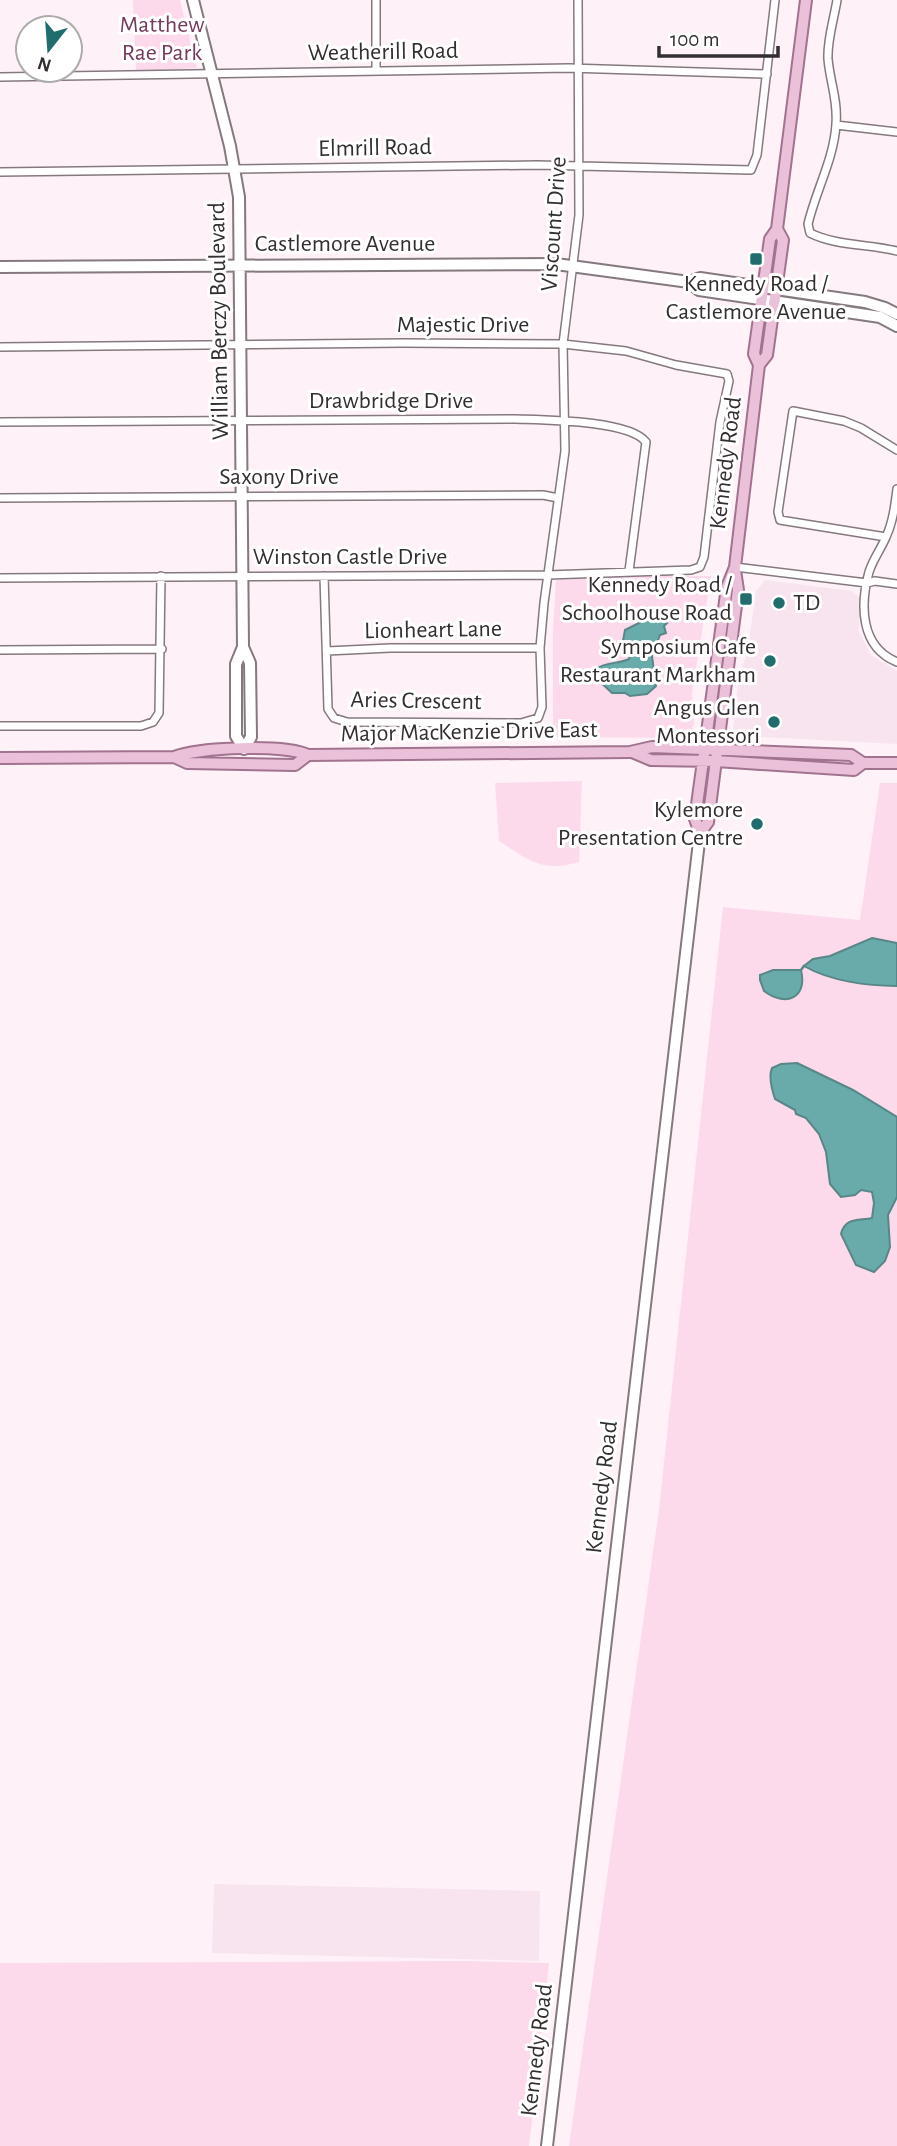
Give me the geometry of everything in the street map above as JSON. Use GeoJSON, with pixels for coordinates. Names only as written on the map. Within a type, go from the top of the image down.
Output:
{"type":"FeatureCollection","features":[{"type":"Feature","properties":{"kind":"main road","name":"Kennedy Road"},"geometry":{"type":"LineString","coordinates":[[759,365],[754,355],[771,239],[777,229],[806,0]]}},
{"type":"Feature","properties":{"kind":"main road","name":"Kennedy Road"},"geometry":{"type":"LineString","coordinates":[[700,833],[708,821],[718,748],[737,590],[735,567],[759,365],[767,355],[782,240],[777,229]]}},
{"type":"Feature","properties":{"kind":"main road","name":"Kennedy Road"},"geometry":{"type":"LineString","coordinates":[[700,833],[695,819],[727,587],[735,567]]}},
{"type":"Feature","properties":{"kind":"main road","name":"Major MacKenzie Drive East"},"geometry":{"type":"LineString","coordinates":[[0,758],[174,757],[187,751],[244,749],[296,749],[309,755],[630,752],[652,747],[851,755],[863,763],[897,763]]}},
{"type":"Feature","properties":{"kind":"main road","name":"Major MacKenzie Drive East"},"geometry":{"type":"LineString","coordinates":[[630,752],[651,760],[854,769],[863,763]]}},
{"type":"Feature","properties":{"kind":"main road","name":"Major MacKenzie Drive East"},"geometry":{"type":"LineString","coordinates":[[174,757],[187,763],[295,765],[309,755]]}},
{"type":"Feature","properties":{"kind":"street","name":"William Berczy Boulevard"},"geometry":{"type":"LineString","coordinates":[[193,0],[235,169],[239,197],[243,647],[250,663],[251,737],[244,749]]}},
{"type":"Feature","properties":{"kind":"street"},"geometry":{"type":"LineString","coordinates":[[376,0],[376,71]]}},
{"type":"Feature","properties":{"kind":"street","name":"Viscount Drive"},"geometry":{"type":"LineString","coordinates":[[548,575],[565,451],[564,344],[579,215],[578,0]]}},
{"type":"Feature","properties":{"kind":"street"},"geometry":{"type":"LineString","coordinates":[[767,74],[775,0]]}},
{"type":"Feature","properties":{"kind":"street"},"geometry":{"type":"LineString","coordinates":[[837,0],[828,59],[834,86],[836,125],[827,169],[808,224],[810,233],[828,240],[897,251]]}},
{"type":"Feature","properties":{"kind":"street","name":"Weatherill Road"},"geometry":{"type":"LineString","coordinates":[[0,78],[578,68],[767,74]]}},
{"type":"Feature","properties":{"kind":"street","name":"Elmrill Road"},"geometry":{"type":"LineString","coordinates":[[0,172],[579,165],[751,170],[757,155],[767,74]]}},
{"type":"Feature","properties":{"kind":"street"},"geometry":{"type":"LineString","coordinates":[[836,125],[897,132]]}},
{"type":"Feature","properties":{"kind":"street","name":"Castlemore Avenue"},"geometry":{"type":"LineString","coordinates":[[0,267],[572,266],[689,282],[700,278],[775,294]]}},
{"type":"Feature","properties":{"kind":"street"},"geometry":{"type":"LineString","coordinates":[[775,294],[864,302],[897,314]]}},
{"type":"Feature","properties":{"kind":"street"},"geometry":{"type":"LineString","coordinates":[[775,294],[880,317],[897,326]]}},
{"type":"Feature","properties":{"kind":"street","name":"Majestic Drive"},"geometry":{"type":"LineString","coordinates":[[0,346],[564,344],[626,351],[677,365],[727,374],[729,381],[720,422],[700,567]]}},
{"type":"Feature","properties":{"kind":"street"},"geometry":{"type":"LineString","coordinates":[[886,537],[780,520],[778,512],[793,411],[844,421],[897,450]]}},
{"type":"Feature","properties":{"kind":"street","name":"Drawbridge Drive"},"geometry":{"type":"LineString","coordinates":[[0,422],[515,419],[564,421],[636,432],[646,442],[629,571]]}},
{"type":"Feature","properties":{"kind":"street"},"geometry":{"type":"LineString","coordinates":[[897,489],[894,512],[886,537],[873,563],[865,601],[865,627],[872,642],[886,657],[897,662]]}},
{"type":"Feature","properties":{"kind":"street","name":"Saxony Drive"},"geometry":{"type":"LineString","coordinates":[[0,498],[543,495],[558,498]]}},
{"type":"Feature","properties":{"kind":"street","name":"Winston Castle Drive"},"geometry":{"type":"LineString","coordinates":[[0,578],[548,575],[691,570],[700,567]]}},
{"type":"Feature","properties":{"kind":"street"},"geometry":{"type":"LineString","coordinates":[[735,567],[867,583],[875,581],[897,584]]}},
{"type":"Feature","properties":{"kind":"street","name":"Aries Crescent"},"geometry":{"type":"LineString","coordinates":[[324,576],[328,709],[334,718],[347,722],[521,723],[534,721],[541,713],[540,648],[548,575]]}},
{"type":"Feature","properties":{"kind":"street"},"geometry":{"type":"LineString","coordinates":[[0,726],[153,722],[159,713],[162,576]]}},
{"type":"Feature","properties":{"kind":"street","name":"Lionheart Lane"},"geometry":{"type":"LineString","coordinates":[[327,651],[540,648]]}},
{"type":"Feature","properties":{"kind":"street"},"geometry":{"type":"LineString","coordinates":[[0,650],[162,649]]}},
{"type":"Feature","properties":{"kind":"street","name":"Kennedy Road"},"geometry":{"type":"LineString","coordinates":[[547,2146],[700,833]]}},
{"type":"Feature","properties":{"kind":"shaded area"},"geometry":{"type":"Polygon","coordinates":[[[765,580],[852,591],[860,599],[859,632],[871,655],[897,671],[897,744],[741,736],[733,730],[739,674],[747,655],[756,591],[765,580]]]}},
{"type":"Feature","properties":{"kind":"shaded area"},"geometry":{"type":"Polygon","coordinates":[[[214,1884],[540,1891],[539,1961],[212,1953],[214,1884]]]}},
{"type":"Feature","properties":{"kind":"green space","name":"Matthew Rae Park"},"geometry":{"type":"Polygon","coordinates":[[[133,0],[180,0],[197,68],[136,71],[133,0]]]}},
{"type":"Feature","properties":{"kind":"green space"},"geometry":{"type":"Polygon","coordinates":[[[628,576],[711,576],[692,693],[694,725],[685,738],[553,737],[556,580],[628,576]]]}},
{"type":"Feature","properties":{"kind":"green space"},"geometry":{"type":"Polygon","coordinates":[[[582,781],[579,862],[555,866],[536,863],[499,841],[495,783],[582,781]]]}},
{"type":"Feature","properties":{"kind":"green space"},"geometry":{"type":"Polygon","coordinates":[[[880,783],[897,783],[897,2146],[569,2146],[659,1510],[723,907],[860,920],[880,783]]]}},
{"type":"Feature","properties":{"kind":"green space"},"geometry":{"type":"Polygon","coordinates":[[[0,1963],[549,1963],[529,2146],[0,2146],[0,1963]]]}},
{"type":"Feature","properties":{"kind":"water"},"geometry":{"type":"Polygon","coordinates":[[[652,617],[667,623],[664,626],[666,633],[660,635],[652,656],[656,686],[647,694],[630,696],[625,693],[612,693],[596,678],[596,669],[629,659],[630,656],[622,646],[625,630],[643,619],[652,617]]]}},
{"type":"Feature","properties":{"kind":"water"},"geometry":{"type":"Polygon","coordinates":[[[872,938],[897,943],[897,986],[849,982],[804,966],[813,959],[830,956],[872,938]]]}},
{"type":"Feature","properties":{"kind":"water"},"geometry":{"type":"Polygon","coordinates":[[[773,970],[801,970],[801,988],[798,994],[780,999],[764,991],[760,975],[773,970]]]}},
{"type":"Feature","properties":{"kind":"water"},"geometry":{"type":"Polygon","coordinates":[[[797,1063],[853,1090],[897,1117],[897,1197],[888,1215],[890,1247],[885,1261],[874,1272],[856,1265],[841,1234],[849,1222],[872,1218],[872,1192],[861,1190],[855,1195],[841,1197],[830,1184],[826,1152],[819,1134],[806,1118],[775,1099],[770,1079],[772,1068],[781,1064],[797,1063]]]}},
{"type":"Feature","properties":{"kind":"waterway"},"geometry":{"type":"LineString","coordinates":[[801,970],[804,966]]}},
{"type":"Feature","properties":{"kind":"place","name":"Kennedy Road / Castlemore Avenue"},"geometry":{"type":"Point","coordinates":[756,259]}},
{"type":"Feature","properties":{"kind":"place","name":"Kennedy Road / Schoolhouse Road"},"geometry":{"type":"Point","coordinates":[746,599]}},
{"type":"Feature","properties":{"kind":"place","name":"TD"},"geometry":{"type":"Point","coordinates":[779,603]}},
{"type":"Feature","properties":{"kind":"place","name":"Symposium Cafe Restaurant Markham"},"geometry":{"type":"Point","coordinates":[770,661]}},
{"type":"Feature","properties":{"kind":"place","name":"Angus Glen Montessori"},"geometry":{"type":"Point","coordinates":[774,722]}},
{"type":"Feature","properties":{"kind":"place","name":"Kylemore Presentation Centre"},"geometry":{"type":"Point","coordinates":[757,824]}}]}
